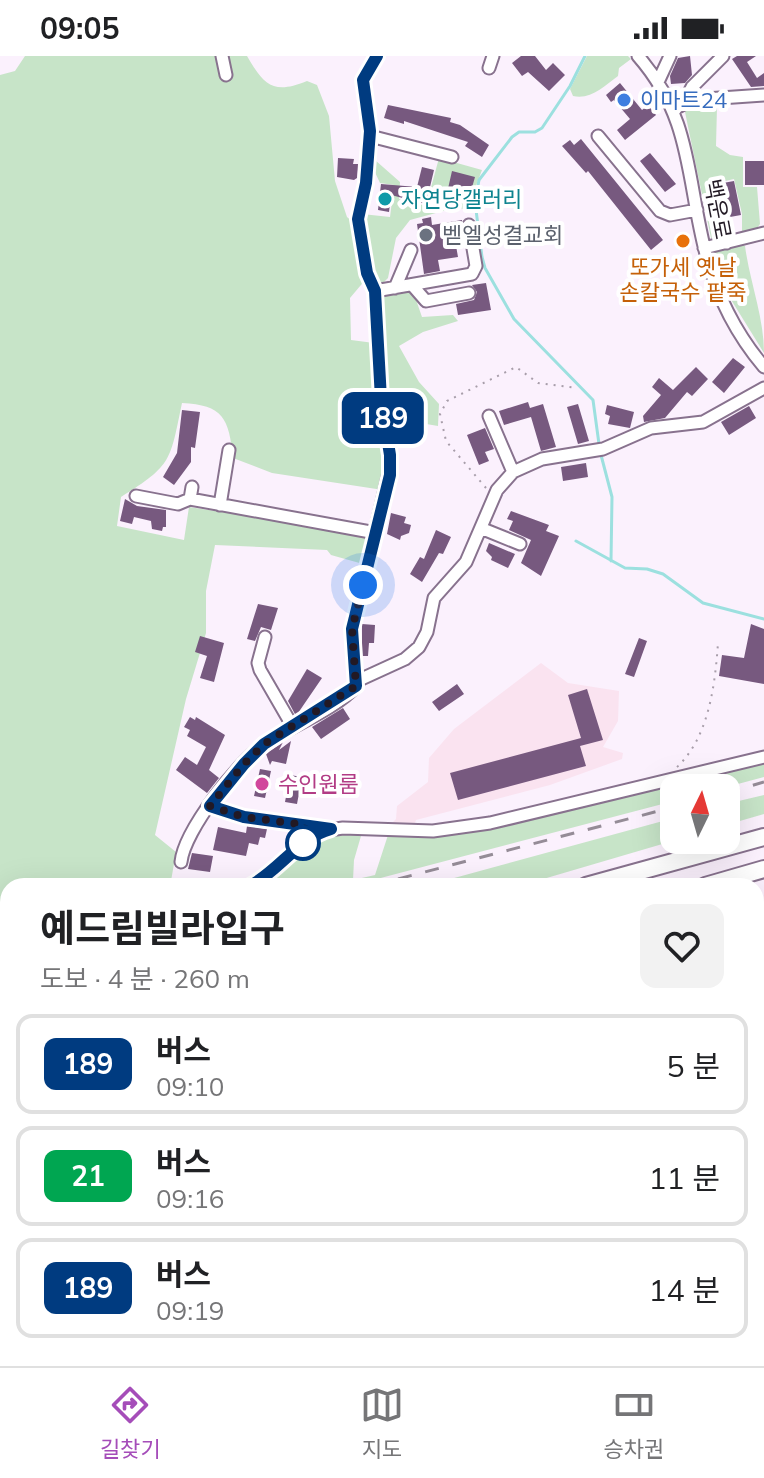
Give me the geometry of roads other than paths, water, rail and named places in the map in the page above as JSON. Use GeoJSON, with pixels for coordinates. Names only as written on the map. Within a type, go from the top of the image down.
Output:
{"type":"FeatureCollection","features":[{"type":"Feature","properties":{"kind":"highway"},"geometry":{"type":"LineString","coordinates":[[615,878],[764,837]]}},
{"type":"Feature","properties":{"kind":"highway"},"geometry":{"type":"LineString","coordinates":[[733,878],[764,869]]}},
{"type":"Feature","properties":{"kind":"street"},"geometry":{"type":"LineString","coordinates":[[222,56],[226,75]]}},
{"type":"Feature","properties":{"kind":"street"},"geometry":{"type":"LineString","coordinates":[[357,681],[352,629],[391,464],[383,421],[375,291],[367,273],[358,219],[366,183],[370,136],[370,116],[363,80],[377,56]]}},
{"type":"Feature","properties":{"kind":"street","name":"백운로"},"geometry":{"type":"LineString","coordinates":[[638,56],[679,106],[704,248],[725,306],[748,347],[764,367]]}},
{"type":"Feature","properties":{"kind":"street"},"geometry":{"type":"LineString","coordinates":[[658,82],[670,56]]}},
{"type":"Feature","properties":{"kind":"street"},"geometry":{"type":"LineString","coordinates":[[679,106],[692,87],[721,57]]}},
{"type":"Feature","properties":{"kind":"street"},"geometry":{"type":"LineString","coordinates":[[679,106],[764,95]]}},
{"type":"Feature","properties":{"kind":"street"},"geometry":{"type":"LineString","coordinates":[[370,136],[452,157]]}},
{"type":"Feature","properties":{"kind":"street"},"geometry":{"type":"LineString","coordinates":[[598,136],[660,211],[670,215],[697,210]]}},
{"type":"Feature","properties":{"kind":"street"},"geometry":{"type":"LineString","coordinates":[[715,185],[727,243]]}},
{"type":"Feature","properties":{"kind":"street"},"geometry":{"type":"LineString","coordinates":[[375,291],[472,274],[476,266],[469,225]]}},
{"type":"Feature","properties":{"kind":"street"},"geometry":{"type":"LineString","coordinates":[[704,248],[764,233]]}},
{"type":"Feature","properties":{"kind":"street"},"geometry":{"type":"LineString","coordinates":[[395,288],[411,250]]}},
{"type":"Feature","properties":{"kind":"street"},"geometry":{"type":"LineString","coordinates":[[412,285],[426,301],[469,293]]}},
{"type":"Feature","properties":{"kind":"street"},"geometry":{"type":"LineString","coordinates":[[181,862],[183,847],[210,806],[258,749],[349,693],[357,681],[405,659],[419,647],[427,632],[434,598],[466,562],[483,529],[497,490],[513,472],[542,459],[603,449],[651,428],[703,422],[764,388]]}},
{"type":"Feature","properties":{"kind":"street"},"geometry":{"type":"LineString","coordinates":[[489,416],[513,472]]}},
{"type":"Feature","properties":{"kind":"street"},"geometry":{"type":"LineString","coordinates":[[220,505],[229,450]]}},
{"type":"Feature","properties":{"kind":"street"},"geometry":{"type":"LineString","coordinates":[[136,496],[178,504],[191,493],[220,505],[376,533]]}},
{"type":"Feature","properties":{"kind":"street"},"geometry":{"type":"LineString","coordinates":[[483,529],[520,544]]}},
{"type":"Feature","properties":{"kind":"street"},"geometry":{"type":"LineString","coordinates":[[265,637],[260,670],[293,727]]}},
{"type":"Feature","properties":{"kind":"street"},"geometry":{"type":"LineString","coordinates":[[210,806],[244,817],[331,829],[447,830],[520,817],[764,757]]}},
{"type":"Feature","properties":{"kind":"street"},"geometry":{"type":"LineString","coordinates":[[262,878],[310,836],[331,829]]}},
{"type":"Feature","properties":{"kind":"waterway"},"geometry":{"type":"LineString","coordinates":[[585,56],[570,86],[542,128],[535,132],[519,132],[512,137],[479,180],[475,202],[485,268],[514,319],[593,400],[599,444]]}},
{"type":"Feature","properties":{"kind":"waterway"},"geometry":{"type":"LineString","coordinates":[[601,455],[612,497],[611,561]]}},
{"type":"Feature","properties":{"kind":"waterway"},"geometry":{"type":"LineString","coordinates":[[576,541],[625,568],[647,569],[663,574],[703,603],[764,619]]}},
{"type":"Feature","properties":{"kind":"railway"},"geometry":{"type":"LineString","coordinates":[[740,789],[764,782]]}},
{"type":"Feature","properties":{"kind":"railway"},"geometry":{"type":"LineString","coordinates":[[402,878],[660,811]]}},
{"type":"Feature","properties":{"kind":"place","name":"이마트24"},"geometry":{"type":"Point","coordinates":[624,100]}},
{"type":"Feature","properties":{"kind":"place","name":"자연당갤러리"},"geometry":{"type":"Point","coordinates":[385,199]}},
{"type":"Feature","properties":{"kind":"place","name":"벧엘성결교회"},"geometry":{"type":"Point","coordinates":[426,235]}},
{"type":"Feature","properties":{"kind":"place","name":"또가세 옛날 손칼국수 팥죽"},"geometry":{"type":"Point","coordinates":[683,241]}},
{"type":"Feature","properties":{"kind":"place","name":"수인원룸"},"geometry":{"type":"Point","coordinates":[262,784]}}]}
